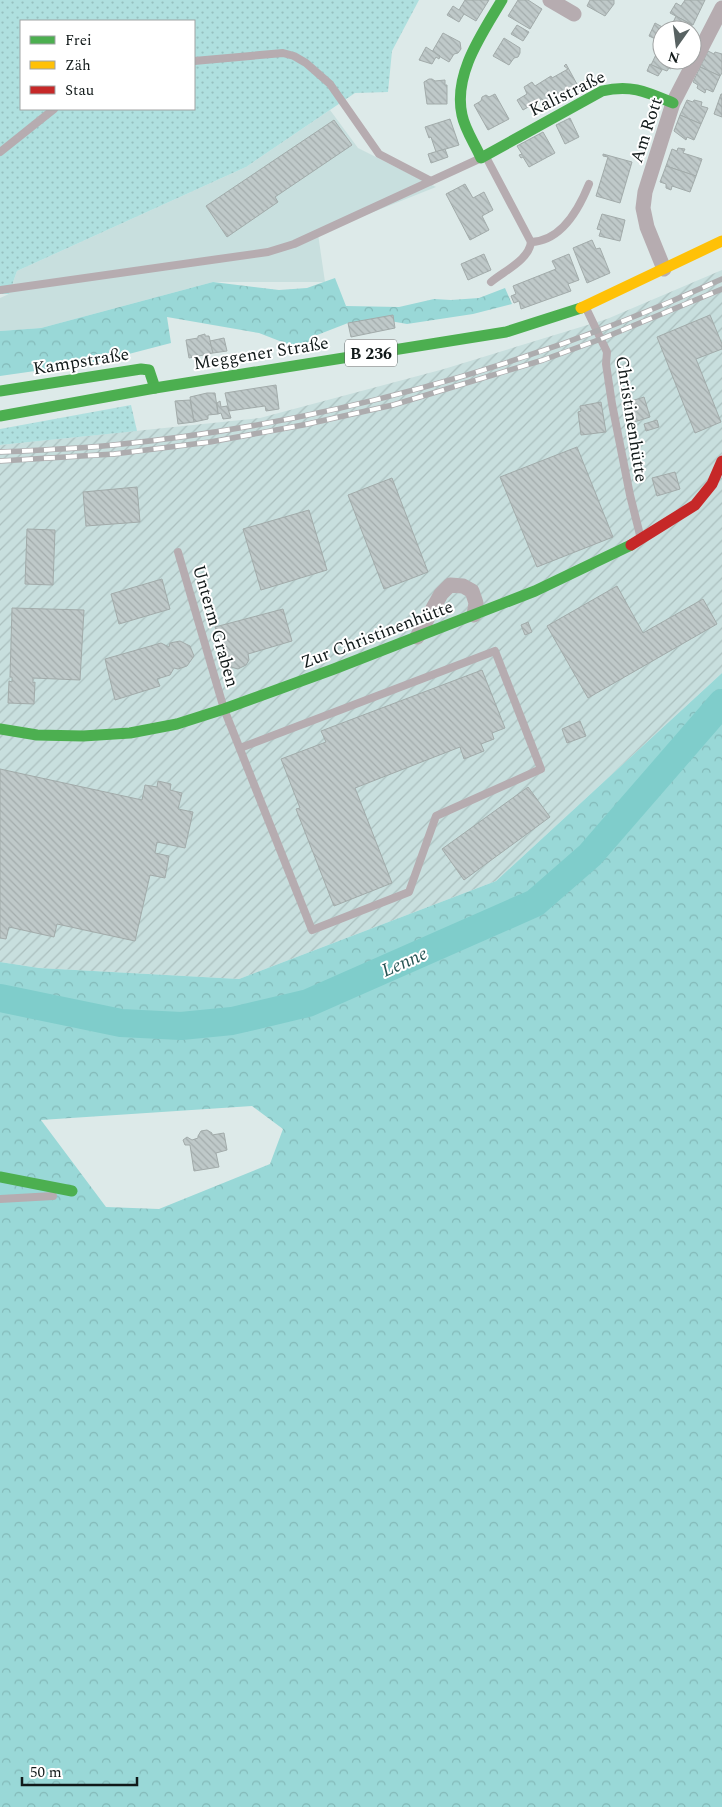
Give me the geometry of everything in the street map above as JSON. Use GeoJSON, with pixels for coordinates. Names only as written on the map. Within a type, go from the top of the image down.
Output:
{"type":"FeatureCollection","features":[{"type":"Feature","properties":{"kind":"street"},"geometry":{"type":"LineString","coordinates":[[483,157],[462,115],[461,90],[466,62],[502,0]]}},
{"type":"Feature","properties":{"kind":"street"},"geometry":{"type":"LineString","coordinates":[[550,0],[574,14]]}},
{"type":"Feature","properties":{"kind":"street","name":"Am Rott"},"geometry":{"type":"LineString","coordinates":[[664,269],[647,227],[643,208],[645,192],[673,103],[722,8]]}},
{"type":"Feature","properties":{"kind":"street","name":"Kalistraße"},"geometry":{"type":"LineString","coordinates":[[483,157],[602,91],[619,86],[638,88],[673,103]]}},
{"type":"Feature","properties":{"kind":"street","name":"B 236"},"geometry":{"type":"LineString","coordinates":[[585,307],[722,241]]}},
{"type":"Feature","properties":{"kind":"street","name":"Meggener Straße"},"geometry":{"type":"LineString","coordinates":[[0,416],[155,388],[506,332],[585,307]]}},
{"type":"Feature","properties":{"kind":"street","name":"Kampstraße"},"geometry":{"type":"LineString","coordinates":[[0,391],[141,369],[149,370],[155,388]]}},
{"type":"Feature","properties":{"kind":"street","name":"Zur Christinenhütte"},"geometry":{"type":"LineString","coordinates":[[0,730],[37,735],[82,736],[130,733],[177,724],[224,709],[535,591],[641,540],[695,505],[712,484],[722,461]]}},
{"type":"Feature","properties":{"kind":"street"},"geometry":{"type":"LineString","coordinates":[[417,637],[441,594],[450,586],[463,586],[472,591],[476,603],[474,615]]}},
{"type":"Feature","properties":{"kind":"street"},"geometry":{"type":"LineString","coordinates":[[0,1177],[72,1191]]}},
{"type":"Feature","properties":{"kind":"lane"},"geometry":{"type":"LineString","coordinates":[[195,61],[283,53],[294,56],[306,63],[330,84],[379,154],[431,181]]}},
{"type":"Feature","properties":{"kind":"lane"},"geometry":{"type":"LineString","coordinates":[[0,152],[53,110]]}},
{"type":"Feature","properties":{"kind":"lane"},"geometry":{"type":"LineString","coordinates":[[0,290],[268,252],[294,244],[483,157],[532,242],[527,256],[491,282]]}},
{"type":"Feature","properties":{"kind":"lane"},"geometry":{"type":"LineString","coordinates":[[532,242],[542,240],[556,233],[566,224],[578,210],[590,184]]}},
{"type":"Feature","properties":{"kind":"lane","name":"Christinenhütte"},"geometry":{"type":"LineString","coordinates":[[585,307],[606,352],[612,404],[641,540]]}},
{"type":"Feature","properties":{"kind":"lane","name":"Unterm Graben"},"geometry":{"type":"LineString","coordinates":[[178,552],[224,709],[312,930],[409,892],[436,816],[541,769],[494,650],[240,748]]}},
{"type":"Feature","properties":{"kind":"lane"},"geometry":{"type":"LineString","coordinates":[[0,1199],[60,1196],[72,1191]]}},
{"type":"Feature","properties":{"kind":"shaded area"},"geometry":{"type":"Polygon","coordinates":[[[0,0],[419,0],[392,51],[388,92],[355,93],[246,167],[17,271],[9,294],[0,294],[0,0]]]}},
{"type":"Feature","properties":{"kind":"shaded area"},"geometry":{"type":"Polygon","coordinates":[[[330,110],[358,148],[436,187],[318,234],[325,282],[213,282],[41,328],[0,331],[0,298],[9,294],[17,271],[246,167],[330,110]]]}},
{"type":"Feature","properties":{"kind":"shaded area"},"geometry":{"type":"Polygon","coordinates":[[[722,270],[722,673],[496,881],[239,979],[39,968],[0,962],[0,445],[260,418],[444,369],[607,319],[722,270]]]}},
{"type":"Feature","properties":{"kind":"shaded area"},"geometry":{"type":"Polygon","coordinates":[[[131,405],[137,431],[0,445],[0,429],[131,405]]]}},
{"type":"Feature","properties":{"kind":"green space"},"geometry":{"type":"Polygon","coordinates":[[[335,278],[346,306],[399,307],[434,299],[479,298],[505,288],[512,304],[473,314],[407,324],[390,321],[348,323],[312,337],[312,344],[295,347],[259,333],[167,317],[171,343],[98,362],[0,376],[0,331],[41,328],[213,282],[279,290],[307,288],[335,278]]]}},
{"type":"Feature","properties":{"kind":"green space"},"geometry":{"type":"Polygon","coordinates":[[[722,673],[722,1807],[0,1807],[0,962],[39,968],[239,979],[496,881],[722,673]],[[252,1106],[41,1120],[106,1207],[159,1209],[270,1164],[283,1129],[252,1106]]]}},
{"type":"Feature","properties":{"kind":"building"},"geometry":{"type":"Polygon","coordinates":[[[465,0],[489,0],[476,21],[464,14],[459,22],[447,15],[453,6],[459,10],[465,0]]]}},
{"type":"Feature","properties":{"kind":"building"},"geometry":{"type":"Polygon","coordinates":[[[518,0],[528,0],[542,9],[530,29],[508,16],[518,0]]]}},
{"type":"Feature","properties":{"kind":"building"},"geometry":{"type":"Polygon","coordinates":[[[590,0],[614,0],[614,4],[605,16],[587,6],[590,0]]]}},
{"type":"Feature","properties":{"kind":"building"},"geometry":{"type":"Polygon","coordinates":[[[685,0],[705,0],[695,20],[683,20],[670,13],[676,3],[681,6],[685,0]]]}},
{"type":"Feature","properties":{"kind":"building"},"geometry":{"type":"Polygon","coordinates":[[[676,16],[683,20],[674,20],[676,16]]]}},
{"type":"Feature","properties":{"kind":"building"},"geometry":{"type":"Polygon","coordinates":[[[517,25],[529,32],[523,41],[511,34],[517,25]]]}},
{"type":"Feature","properties":{"kind":"building"},"geometry":{"type":"Polygon","coordinates":[[[443,33],[460,42],[461,49],[458,53],[454,54],[449,62],[432,52],[443,33]]]}},
{"type":"Feature","properties":{"kind":"building"},"geometry":{"type":"Polygon","coordinates":[[[504,38],[520,48],[518,57],[514,58],[509,65],[493,56],[504,38]]]}},
{"type":"Feature","properties":{"kind":"building"},"geometry":{"type":"Polygon","coordinates":[[[426,47],[440,56],[439,59],[436,57],[432,64],[419,60],[426,47]]]}},
{"type":"Feature","properties":{"kind":"building"},"geometry":{"type":"Polygon","coordinates":[[[708,51],[714,54],[715,52],[722,54],[722,73],[720,76],[702,68],[702,63],[708,51]]]}},
{"type":"Feature","properties":{"kind":"building"},"geometry":{"type":"Polygon","coordinates":[[[566,64],[578,86],[559,98],[558,96],[545,104],[542,99],[523,110],[517,100],[527,94],[524,87],[532,82],[535,86],[551,76],[552,78],[568,69],[564,66],[566,64]]]}},
{"type":"Feature","properties":{"kind":"building"},"geometry":{"type":"Polygon","coordinates":[[[650,64],[652,65],[652,70],[662,70],[658,76],[647,71],[650,64]]]}},
{"type":"Feature","properties":{"kind":"building"},"geometry":{"type":"Polygon","coordinates":[[[702,68],[720,76],[713,92],[706,89],[705,93],[697,88],[698,85],[693,82],[699,70],[702,70],[702,68]]]}},
{"type":"Feature","properties":{"kind":"building"},"geometry":{"type":"Polygon","coordinates":[[[429,79],[435,81],[445,80],[445,85],[447,85],[447,104],[427,104],[424,82],[429,79]]]}},
{"type":"Feature","properties":{"kind":"building"},"geometry":{"type":"Polygon","coordinates":[[[495,94],[509,119],[488,130],[474,105],[481,101],[482,97],[486,95],[489,97],[495,94]]]}},
{"type":"Feature","properties":{"kind":"building"},"geometry":{"type":"Polygon","coordinates":[[[722,94],[722,117],[714,114],[722,94]]]}},
{"type":"Feature","properties":{"kind":"building"},"geometry":{"type":"Polygon","coordinates":[[[687,100],[702,102],[701,106],[708,108],[701,124],[680,115],[687,100]]]}},
{"type":"Feature","properties":{"kind":"building"},"geometry":{"type":"Polygon","coordinates":[[[680,115],[701,124],[694,140],[687,137],[686,140],[674,131],[680,115]]]}},
{"type":"Feature","properties":{"kind":"building"},"geometry":{"type":"Polygon","coordinates":[[[570,118],[579,137],[565,144],[556,125],[570,118]]]}},
{"type":"Feature","properties":{"kind":"building"},"geometry":{"type":"Polygon","coordinates":[[[450,119],[459,145],[436,152],[425,127],[450,119]]]}},
{"type":"Feature","properties":{"kind":"building"},"geometry":{"type":"Polygon","coordinates":[[[334,120],[352,145],[275,197],[278,202],[227,237],[206,206],[334,120]]]}},
{"type":"Feature","properties":{"kind":"building"},"geometry":{"type":"Polygon","coordinates":[[[543,132],[555,153],[529,167],[523,157],[521,158],[519,155],[522,154],[517,146],[543,132]]]}},
{"type":"Feature","properties":{"kind":"building"},"geometry":{"type":"Polygon","coordinates":[[[678,148],[685,149],[683,153],[702,159],[696,176],[666,166],[672,149],[677,151],[678,148]]]}},
{"type":"Feature","properties":{"kind":"building"},"geometry":{"type":"Polygon","coordinates":[[[445,149],[448,157],[431,163],[428,154],[445,149]]]}},
{"type":"Feature","properties":{"kind":"building"},"geometry":{"type":"Polygon","coordinates":[[[603,154],[632,162],[620,203],[596,196],[608,157],[603,156],[603,154]]]}},
{"type":"Feature","properties":{"kind":"building"},"geometry":{"type":"Polygon","coordinates":[[[666,166],[696,176],[690,192],[672,186],[671,190],[666,188],[666,184],[660,182],[666,166]]]}},
{"type":"Feature","properties":{"kind":"building"},"geometry":{"type":"Polygon","coordinates":[[[465,184],[473,198],[484,192],[493,210],[482,216],[489,230],[470,240],[446,194],[465,184]]]}},
{"type":"Feature","properties":{"kind":"building"},"geometry":{"type":"Polygon","coordinates":[[[602,214],[625,220],[620,241],[599,236],[601,230],[597,229],[602,214]]]}},
{"type":"Feature","properties":{"kind":"building"},"geometry":{"type":"Polygon","coordinates":[[[592,240],[596,249],[600,248],[610,273],[587,283],[573,248],[592,240]]]}},
{"type":"Feature","properties":{"kind":"building"},"geometry":{"type":"Polygon","coordinates":[[[484,254],[491,270],[468,280],[461,264],[484,254]]]}},
{"type":"Feature","properties":{"kind":"building"},"geometry":{"type":"Polygon","coordinates":[[[569,254],[579,280],[568,284],[571,291],[521,309],[519,301],[514,303],[511,296],[516,294],[513,286],[556,269],[552,261],[569,254]]]}},
{"type":"Feature","properties":{"kind":"building"},"geometry":{"type":"Polygon","coordinates":[[[393,315],[395,328],[351,337],[348,323],[393,315]]]}},
{"type":"Feature","properties":{"kind":"building"},"geometry":{"type":"Polygon","coordinates":[[[710,315],[722,344],[722,349],[696,359],[721,422],[695,433],[657,337],[710,315]]]}},
{"type":"Feature","properties":{"kind":"building"},"geometry":{"type":"Polygon","coordinates":[[[205,334],[205,336],[209,336],[213,353],[189,358],[186,340],[198,338],[198,336],[205,334]]]}},
{"type":"Feature","properties":{"kind":"building"},"geometry":{"type":"Polygon","coordinates":[[[224,338],[227,351],[213,353],[210,341],[224,338]]]}},
{"type":"Feature","properties":{"kind":"building"},"geometry":{"type":"Polygon","coordinates":[[[276,385],[279,409],[266,411],[265,406],[229,411],[225,393],[276,385]]]}},
{"type":"Feature","properties":{"kind":"building"},"geometry":{"type":"Polygon","coordinates":[[[215,393],[218,414],[208,415],[208,419],[194,422],[190,397],[215,393]]]}},
{"type":"Feature","properties":{"kind":"building"},"geometry":{"type":"Polygon","coordinates":[[[644,397],[650,417],[628,424],[622,404],[644,397]]]}},
{"type":"Feature","properties":{"kind":"building"},"geometry":{"type":"Polygon","coordinates":[[[190,400],[194,422],[178,424],[175,401],[190,400]]]}},
{"type":"Feature","properties":{"kind":"building"},"geometry":{"type":"Polygon","coordinates":[[[220,401],[221,407],[227,406],[231,418],[223,419],[221,413],[218,414],[217,403],[220,401]]]}},
{"type":"Feature","properties":{"kind":"building"},"geometry":{"type":"Polygon","coordinates":[[[601,402],[606,432],[581,435],[578,412],[581,411],[580,406],[601,402]]]}},
{"type":"Feature","properties":{"kind":"building"},"geometry":{"type":"Polygon","coordinates":[[[657,420],[659,427],[646,431],[644,424],[657,420]]]}},
{"type":"Feature","properties":{"kind":"building"},"geometry":{"type":"Polygon","coordinates":[[[577,447],[613,537],[537,567],[500,477],[577,447]]]}},
{"type":"Feature","properties":{"kind":"building"},"geometry":{"type":"Polygon","coordinates":[[[675,472],[680,489],[657,496],[652,478],[675,472]]]}},
{"type":"Feature","properties":{"kind":"building"},"geometry":{"type":"Polygon","coordinates":[[[392,478],[428,572],[384,589],[348,495],[392,478]]]}},
{"type":"Feature","properties":{"kind":"building"},"geometry":{"type":"Polygon","coordinates":[[[137,487],[140,522],[86,526],[83,492],[137,487]]]}},
{"type":"Feature","properties":{"kind":"building"},"geometry":{"type":"Polygon","coordinates":[[[309,510],[327,570],[261,590],[243,529],[309,510]]]}},
{"type":"Feature","properties":{"kind":"building"},"geometry":{"type":"Polygon","coordinates":[[[27,529],[55,530],[53,585],[25,584],[27,529]]]}},
{"type":"Feature","properties":{"kind":"building"},"geometry":{"type":"Polygon","coordinates":[[[162,579],[170,609],[119,624],[111,594],[162,579]]]}},
{"type":"Feature","properties":{"kind":"building"},"geometry":{"type":"Polygon","coordinates":[[[617,586],[643,633],[703,599],[717,624],[588,698],[547,626],[617,586]]]}},
{"type":"Feature","properties":{"kind":"building"},"geometry":{"type":"Polygon","coordinates":[[[12,608],[84,610],[80,680],[33,678],[33,683],[35,682],[34,704],[8,703],[9,681],[12,682],[12,677],[10,677],[12,608]]]}},
{"type":"Feature","properties":{"kind":"building"},"geometry":{"type":"Polygon","coordinates":[[[283,609],[292,641],[248,654],[249,660],[246,665],[238,669],[227,666],[215,627],[283,609]]]}},
{"type":"Feature","properties":{"kind":"building"},"geometry":{"type":"Polygon","coordinates":[[[528,622],[532,632],[525,635],[521,625],[528,622]]]}},
{"type":"Feature","properties":{"kind":"building"},"geometry":{"type":"Polygon","coordinates":[[[180,641],[190,646],[194,656],[187,666],[178,669],[174,668],[170,675],[157,679],[160,686],[115,700],[105,659],[161,643],[169,647],[170,643],[180,641]]]}},
{"type":"Feature","properties":{"kind":"building"},"geometry":{"type":"Polygon","coordinates":[[[482,670],[505,728],[492,733],[494,739],[481,744],[484,751],[464,759],[460,747],[355,788],[392,883],[334,906],[296,809],[300,808],[281,759],[326,742],[321,731],[482,670]]]}},
{"type":"Feature","properties":{"kind":"building"},"geometry":{"type":"Polygon","coordinates":[[[580,721],[586,736],[567,743],[562,729],[580,721]]]}},
{"type":"Feature","properties":{"kind":"building"},"geometry":{"type":"Polygon","coordinates":[[[0,769],[142,800],[145,785],[157,787],[158,781],[171,784],[170,790],[182,793],[178,809],[193,812],[185,848],[157,842],[155,853],[169,856],[165,878],[150,875],[135,941],[57,924],[54,937],[9,927],[6,939],[0,938],[0,769]]]}},
{"type":"Feature","properties":{"kind":"building"},"geometry":{"type":"Polygon","coordinates":[[[528,787],[550,817],[464,880],[442,849],[528,787]]]}},
{"type":"Feature","properties":{"kind":"building"},"geometry":{"type":"Polygon","coordinates":[[[207,1130],[212,1135],[224,1133],[227,1150],[216,1153],[219,1167],[194,1171],[190,1145],[185,1145],[183,1140],[187,1137],[192,1140],[198,1138],[201,1131],[207,1130]]]}},
{"type":"Feature","properties":{"kind":"waterway","name":"Lenne"},"geometry":{"type":"LineString","coordinates":[[0,998],[121,1023],[181,1026],[232,1021],[308,1003],[535,903],[590,855],[722,703]]}},
{"type":"Feature","properties":{"kind":"railway"},"geometry":{"type":"LineString","coordinates":[[0,452],[99,446],[192,435],[270,423],[347,406],[424,387],[500,365],[649,311],[722,279]]}},
{"type":"Feature","properties":{"kind":"railway"},"geometry":{"type":"LineString","coordinates":[[0,461],[114,454],[210,442],[303,425],[393,405],[543,360],[601,339],[722,289]]}},
{"type":"Feature","properties":{"kind":"traffic: fast"},"geometry":{"type":"LineString","coordinates":[[502,0],[471,55],[465,70],[460,100],[463,121],[481,158],[602,91],[622,88],[639,90],[673,103]]}},
{"type":"Feature","properties":{"kind":"traffic: fast"},"geometry":{"type":"LineString","coordinates":[[0,416],[155,388],[506,332],[581,308]]}},
{"type":"Feature","properties":{"kind":"traffic: fast"},"geometry":{"type":"LineString","coordinates":[[0,391],[141,369],[149,370],[155,388]]}},
{"type":"Feature","properties":{"kind":"traffic: fast"},"geometry":{"type":"LineString","coordinates":[[0,729],[37,735],[83,736],[130,733],[177,724],[334,669],[535,591],[631,545]]}},
{"type":"Feature","properties":{"kind":"traffic: fast"},"geometry":{"type":"LineString","coordinates":[[0,1177],[72,1191]]}},
{"type":"Feature","properties":{"kind":"traffic: slow"},"geometry":{"type":"LineString","coordinates":[[581,308],[722,241]]}},
{"type":"Feature","properties":{"kind":"traffic: jam"},"geometry":{"type":"LineString","coordinates":[[631,545],[695,505],[712,484],[722,461]]}}]}
